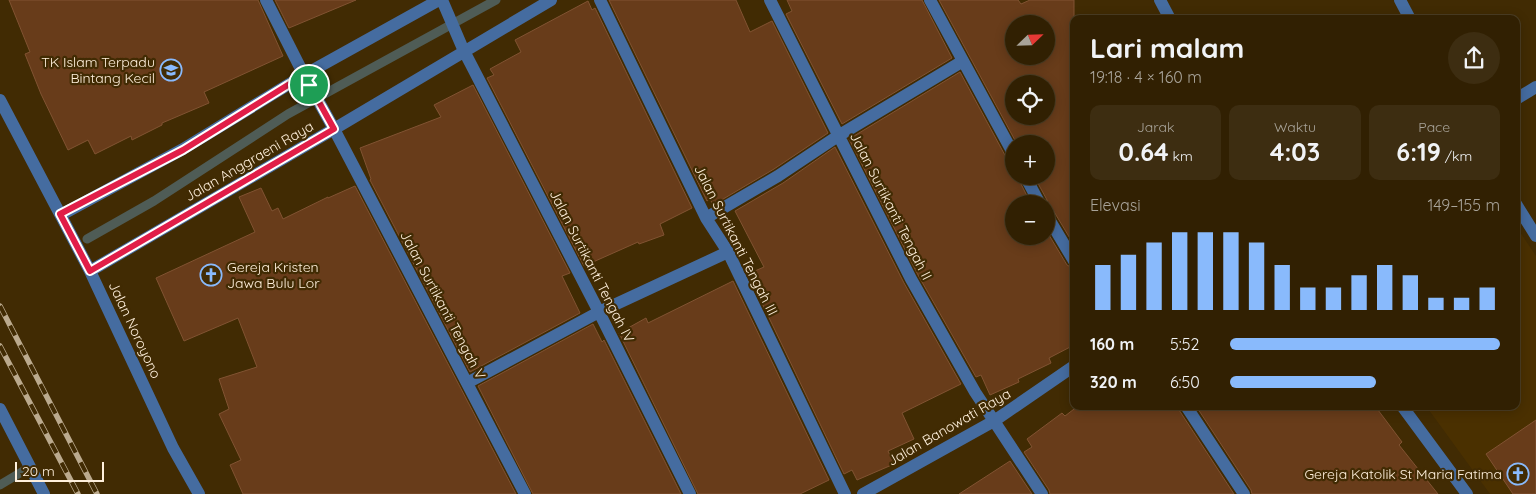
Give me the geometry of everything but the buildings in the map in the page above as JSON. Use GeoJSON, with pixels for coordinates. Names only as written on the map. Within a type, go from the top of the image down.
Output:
{"type":"FeatureCollection","features":[{"type":"Feature","properties":{"kind":"street","name":"Jalan Surtikanti Tengah V"},"geometry":{"type":"LineString","coordinates":[[266,0],[306,80],[334,129],[525,494]]}},
{"type":"Feature","properties":{"kind":"street","name":"Jalan Anggraeni Raya"},"geometry":{"type":"LineString","coordinates":[[90,271],[551,0]]}},
{"type":"Feature","properties":{"kind":"street","name":"Jalan Surtikanti Tengah III"},"geometry":{"type":"LineString","coordinates":[[600,0],[706,218],[728,252],[845,494]]}},
{"type":"Feature","properties":{"kind":"street","name":"Jalan Surtikanti Tengah II"},"geometry":{"type":"LineString","coordinates":[[770,0],[911,279],[975,392],[1042,494]]}},
{"type":"Feature","properties":{"kind":"street"},"geometry":{"type":"LineString","coordinates":[[930,0],[1005,140]]}},
{"type":"Feature","properties":{"kind":"street"},"geometry":{"type":"LineString","coordinates":[[1160,0],[1168,15]]}},
{"type":"Feature","properties":{"kind":"street"},"geometry":{"type":"LineString","coordinates":[[1400,0],[1408,15]]}},
{"type":"Feature","properties":{"kind":"street"},"geometry":{"type":"LineString","coordinates":[[60,214],[183,150],[442,2]]}},
{"type":"Feature","properties":{"kind":"street","name":"Jalan Surtikanti Tengah IV"},"geometry":{"type":"LineString","coordinates":[[442,2],[464,50],[690,494]]}},
{"type":"Feature","properties":{"kind":"street"},"geometry":{"type":"LineString","coordinates":[[706,218],[778,176],[838,136],[962,61]]}},
{"type":"Feature","properties":{"kind":"street"},"geometry":{"type":"LineString","coordinates":[[1520,97],[1536,87]]}},
{"type":"Feature","properties":{"kind":"street","name":"Jalan Noroyono"},"geometry":{"type":"LineString","coordinates":[[0,100],[90,271],[173,448],[199,494]]}},
{"type":"Feature","properties":{"kind":"street"},"geometry":{"type":"LineString","coordinates":[[1520,210],[1536,236]]}},
{"type":"Feature","properties":{"kind":"street"},"geometry":{"type":"LineString","coordinates":[[1055,229],[1070,254]]}},
{"type":"Feature","properties":{"kind":"street"},"geometry":{"type":"LineString","coordinates":[[467,383],[599,312],[728,252]]}},
{"type":"Feature","properties":{"kind":"street","name":"Jalan Banowati Raya"},"geometry":{"type":"LineString","coordinates":[[863,494],[994,421],[1070,369]]}},
{"type":"Feature","properties":{"kind":"street"},"geometry":{"type":"LineString","coordinates":[[0,408],[44,494]]}},
{"type":"Feature","properties":{"kind":"street"},"geometry":{"type":"LineString","coordinates":[[1189,410],[1244,494]]}},
{"type":"Feature","properties":{"kind":"street"},"geometry":{"type":"LineString","coordinates":[[1405,410],[1467,494]]}},
{"type":"Feature","properties":{"kind":"shaded area"},"geometry":{"type":"Polygon","coordinates":[[[1520,232],[1536,256],[1536,494],[1490,494],[1429,410],[1520,410],[1520,232]]]}},
{"type":"Feature","properties":{"kind":"waterway"},"geometry":{"type":"LineString","coordinates":[[87,239],[154,201],[288,114],[496,0]]}},
{"type":"Feature","properties":{"kind":"waterway"},"geometry":{"type":"LineString","coordinates":[[0,485],[30,467]]}},
{"type":"Feature","properties":{"kind":"railway"},"geometry":{"type":"LineString","coordinates":[[0,306],[97,494]]}},
{"type":"Feature","properties":{"kind":"railway"},"geometry":{"type":"LineString","coordinates":[[0,346],[78,494]]}},
{"type":"Feature","properties":{"kind":"place","name":"TK Islam Terpadu Bintang Kecil"},"geometry":{"type":"Point","coordinates":[171,70]}},
{"type":"Feature","properties":{"kind":"place","name":"Gereja Kristen Jawa Bulu Lor"},"geometry":{"type":"Point","coordinates":[211,275]}},
{"type":"Feature","properties":{"kind":"place","name":"Gereja Katolik St Maria Fatima"},"geometry":{"type":"Point","coordinates":[1518,474]}},
{"type":"Feature","properties":{"kind":"route"},"geometry":{"type":"LineString","coordinates":[[304,75],[309,85],[334,129],[90,271],[60,214],[183,150],[304,75]]}}]}
